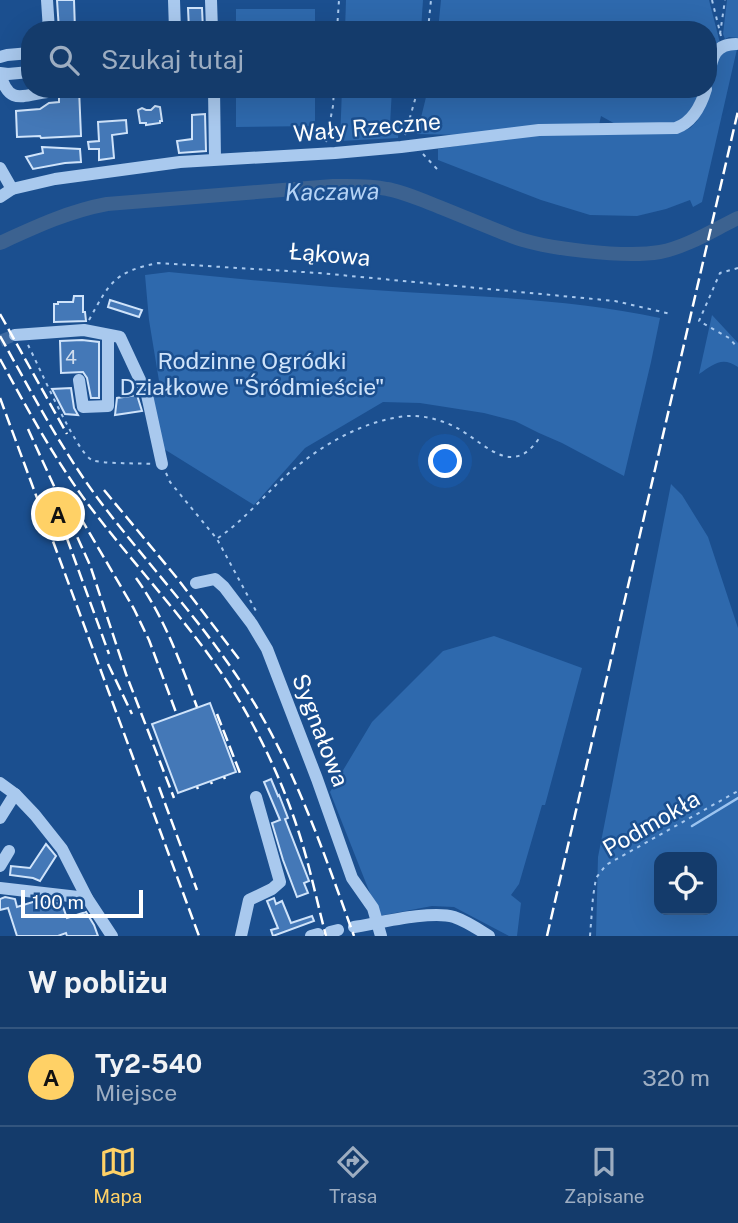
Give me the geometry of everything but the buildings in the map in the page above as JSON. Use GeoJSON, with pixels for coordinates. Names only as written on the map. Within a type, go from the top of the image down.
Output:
{"type":"FeatureCollection","features":[{"type":"Feature","properties":{"kind":"street"},"geometry":{"type":"LineString","coordinates":[[47,0],[48,21]]}},
{"type":"Feature","properties":{"kind":"street"},"geometry":{"type":"LineString","coordinates":[[174,0],[174,21]]}},
{"type":"Feature","properties":{"kind":"street"},"geometry":{"type":"LineString","coordinates":[[211,0],[212,21]]}},
{"type":"Feature","properties":{"kind":"street"},"geometry":{"type":"LineString","coordinates":[[717,51],[722,46],[736,44]]}},
{"type":"Feature","properties":{"kind":"street"},"geometry":{"type":"LineString","coordinates":[[0,57],[21,54]]}},
{"type":"Feature","properties":{"kind":"street"},"geometry":{"type":"LineString","coordinates":[[21,72],[0,73],[7,92],[21,97]]}},
{"type":"Feature","properties":{"kind":"street"},"geometry":{"type":"LineString","coordinates":[[214,98],[215,159]]}},
{"type":"Feature","properties":{"kind":"street","name":"Wały Rzeczne"},"geometry":{"type":"LineString","coordinates":[[12,189],[89,174],[215,159],[408,146],[539,130],[676,128],[692,117],[703,98]]}},
{"type":"Feature","properties":{"kind":"street"},"geometry":{"type":"LineString","coordinates":[[0,168],[12,189],[0,197]]}},
{"type":"Feature","properties":{"kind":"street"},"geometry":{"type":"LineString","coordinates":[[19,335],[84,330],[120,337],[147,395],[162,464]]}},
{"type":"Feature","properties":{"kind":"street"},"geometry":{"type":"LineString","coordinates":[[79,380],[83,407],[108,406],[108,335]]}},
{"type":"Feature","properties":{"kind":"street","name":"Sygnałowa"},"geometry":{"type":"LineString","coordinates":[[196,583],[215,579],[252,624],[267,649],[352,878],[373,908],[379,930]]}},
{"type":"Feature","properties":{"kind":"street"},"geometry":{"type":"LineString","coordinates":[[0,783],[35,815],[62,849],[112,936]]}},
{"type":"Feature","properties":{"kind":"street"},"geometry":{"type":"LineString","coordinates":[[0,818],[15,794]]}},
{"type":"Feature","properties":{"kind":"street"},"geometry":{"type":"LineString","coordinates":[[241,936],[249,900],[280,882],[256,797]]}},
{"type":"Feature","properties":{"kind":"street"},"geometry":{"type":"LineString","coordinates":[[0,866],[9,851]]}},
{"type":"Feature","properties":{"kind":"street"},"geometry":{"type":"LineString","coordinates":[[0,888],[88,898]]}},
{"type":"Feature","properties":{"kind":"street"},"geometry":{"type":"LineString","coordinates":[[354,927],[379,930],[429,915],[444,915],[457,917],[489,936]]}},
{"type":"Feature","properties":{"kind":"path"},"geometry":{"type":"LineString","coordinates":[[338,21],[339,0]]}},
{"type":"Feature","properties":{"kind":"path"},"geometry":{"type":"LineString","coordinates":[[429,21],[430,0]]}},
{"type":"Feature","properties":{"kind":"path"},"geometry":{"type":"LineString","coordinates":[[712,0],[717,21]]}},
{"type":"Feature","properties":{"kind":"path"},"geometry":{"type":"LineString","coordinates":[[717,22],[720,35],[724,0]]}},
{"type":"Feature","properties":{"kind":"path"},"geometry":{"type":"LineString","coordinates":[[324,153],[333,98]]}},
{"type":"Feature","properties":{"kind":"path"},"geometry":{"type":"LineString","coordinates":[[416,98],[408,146],[437,169]]}},
{"type":"Feature","properties":{"kind":"path","name":"Łąkowa"},"geometry":{"type":"LineString","coordinates":[[84,330],[102,296],[117,277],[137,267],[158,263],[319,273],[615,301],[671,314]]}},
{"type":"Feature","properties":{"kind":"path"},"geometry":{"type":"LineString","coordinates":[[738,268],[720,273],[699,321],[729,338],[738,348]]}},
{"type":"Feature","properties":{"kind":"path"},"geometry":{"type":"LineString","coordinates":[[19,335],[88,458],[96,462],[162,464],[170,482],[217,539],[258,616]]}},
{"type":"Feature","properties":{"kind":"path"},"geometry":{"type":"LineString","coordinates":[[217,539],[301,463],[332,440],[383,421],[415,416],[441,421],[460,429],[486,448],[503,456],[522,455],[534,446],[540,437]]}},
{"type":"Feature","properties":{"kind":"path","name":"Podmokła"},"geometry":{"type":"LineString","coordinates":[[590,936],[594,887],[606,865],[738,790]]}},
{"type":"Feature","properties":{"kind":"green space"},"geometry":{"type":"Polygon","coordinates":[[[346,0],[423,0],[422,21],[345,21],[346,0]]]}},
{"type":"Feature","properties":{"kind":"green space"},"geometry":{"type":"Polygon","coordinates":[[[441,0],[709,0],[714,21],[439,21],[441,0]]]}},
{"type":"Feature","properties":{"kind":"green space"},"geometry":{"type":"Polygon","coordinates":[[[727,0],[738,0],[738,38],[725,39],[723,34],[727,0]]]}},
{"type":"Feature","properties":{"kind":"green space"},"geometry":{"type":"Polygon","coordinates":[[[236,9],[315,9],[315,21],[236,21],[236,9]]]}},
{"type":"Feature","properties":{"kind":"green space"},"geometry":{"type":"Polygon","coordinates":[[[724,49],[737,49],[702,202],[693,207],[690,200],[637,216],[590,215],[541,200],[438,160],[438,149],[525,135],[678,133],[690,128],[697,121],[708,98],[717,98],[717,62],[724,49]]]}},
{"type":"Feature","properties":{"kind":"green space"},"geometry":{"type":"Polygon","coordinates":[[[236,98],[315,98],[315,126],[236,127],[236,98]]]}},
{"type":"Feature","properties":{"kind":"green space"},"geometry":{"type":"Polygon","coordinates":[[[342,98],[392,98],[390,125],[399,126],[398,138],[340,141],[342,98]]]}},
{"type":"Feature","properties":{"kind":"green space"},"geometry":{"type":"Polygon","coordinates":[[[426,98],[698,98],[693,112],[676,124],[619,126],[601,116],[599,125],[462,135],[417,134],[426,98]]]}},
{"type":"Feature","properties":{"kind":"green space","name":"Rodzinne Ogródki Działkowe \"Śródmieście\""},"geometry":{"type":"Polygon","coordinates":[[[169,272],[345,288],[532,300],[597,307],[660,318],[624,476],[515,421],[420,403],[383,402],[305,448],[254,505],[164,449],[152,390],[160,387],[145,275],[169,272]]]}},
{"type":"Feature","properties":{"kind":"green space"},"geometry":{"type":"Polygon","coordinates":[[[712,315],[738,343],[738,367],[723,362],[714,364],[699,374],[712,315]]]}},
{"type":"Feature","properties":{"kind":"green space"},"geometry":{"type":"Polygon","coordinates":[[[671,484],[682,495],[708,537],[738,628],[738,936],[596,936],[598,857],[671,484]]]}},
{"type":"Feature","properties":{"kind":"green space"},"geometry":{"type":"Polygon","coordinates":[[[494,636],[582,668],[545,805],[542,805],[519,884],[511,895],[521,903],[517,936],[509,936],[454,907],[432,906],[379,916],[330,792],[372,722],[443,651],[494,636]]]}},
{"type":"Feature","properties":{"kind":"waterway","name":"Kaczawa"},"geometry":{"type":"LineString","coordinates":[[0,243],[66,215],[107,204],[333,186],[367,186],[392,190],[525,241],[606,253],[645,254],[670,250],[738,218]]}},
{"type":"Feature","properties":{"kind":"waterway"},"geometry":{"type":"LineString","coordinates":[[692,826],[738,798]]}},
{"type":"Feature","properties":{"kind":"tunnel"},"geometry":{"type":"LineString","coordinates":[[0,341],[15,335]]}},
{"type":"Feature","properties":{"kind":"railway"},"geometry":{"type":"LineString","coordinates":[[547,936],[738,111]]}},
{"type":"Feature","properties":{"kind":"railway"},"geometry":{"type":"LineString","coordinates":[[0,314],[67,434]]}},
{"type":"Feature","properties":{"kind":"railway"},"geometry":{"type":"LineString","coordinates":[[0,336],[48,422],[87,484],[214,644],[248,693],[294,781],[320,842],[354,936]]}},
{"type":"Feature","properties":{"kind":"railway"},"geometry":{"type":"LineString","coordinates":[[0,359],[78,490],[190,630],[243,707],[274,768],[294,817],[326,936]]}},
{"type":"Feature","properties":{"kind":"railway"},"geometry":{"type":"LineString","coordinates":[[0,398],[199,936]]}},
{"type":"Feature","properties":{"kind":"railway"},"geometry":{"type":"LineString","coordinates":[[28,429],[90,565],[126,674],[174,798]]}},
{"type":"Feature","properties":{"kind":"railway"},"geometry":{"type":"LineString","coordinates":[[104,490],[177,578],[239,659]]}},
{"type":"Feature","properties":{"kind":"railway"},"geometry":{"type":"LineString","coordinates":[[72,503],[134,609],[149,640],[177,715]]}},
{"type":"Feature","properties":{"kind":"railway"},"geometry":{"type":"LineString","coordinates":[[61,522],[109,654]]}},
{"type":"Feature","properties":{"kind":"railway"},"geometry":{"type":"LineString","coordinates":[[136,578],[164,625],[197,707]]}},
{"type":"Feature","properties":{"kind":"railway"},"geometry":{"type":"LineString","coordinates":[[108,664],[132,714]]}},
{"type":"Feature","properties":{"kind":"railway"},"geometry":{"type":"LineString","coordinates":[[217,714],[240,773]]}},
{"type":"Feature","properties":{"kind":"railway"},"geometry":{"type":"LineString","coordinates":[[159,787],[197,890]]}},
{"type":"Feature","properties":{"kind":"place","name":"Ty2-540"},"geometry":{"type":"Point","coordinates":[58,514]}}]}
